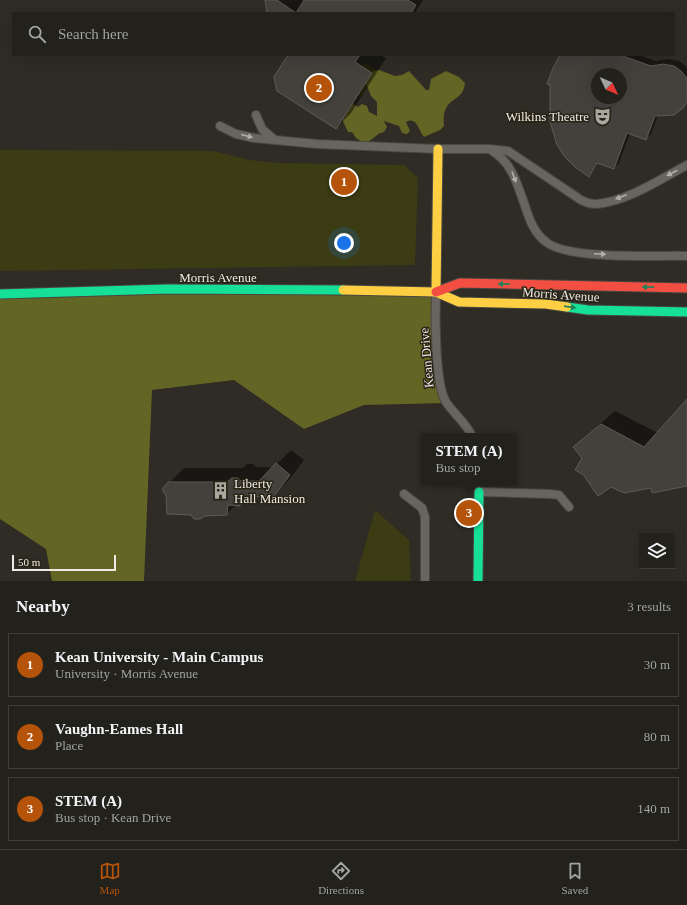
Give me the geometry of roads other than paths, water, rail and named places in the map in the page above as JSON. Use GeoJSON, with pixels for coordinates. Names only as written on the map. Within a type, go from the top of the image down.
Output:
{"type":"FeatureCollection","features":[{"type":"Feature","properties":{"kind":"main road"},"geometry":{"type":"LineString","coordinates":[[436,292],[438,149]]}},
{"type":"Feature","properties":{"kind":"main road","name":"Morris Avenue"},"geometry":{"type":"LineString","coordinates":[[0,294],[167,289],[436,292],[460,283],[687,288]]}},
{"type":"Feature","properties":{"kind":"main road","name":"Morris Avenue"},"geometry":{"type":"LineString","coordinates":[[436,292],[459,302],[546,304],[588,310],[687,312]]}},
{"type":"Feature","properties":{"kind":"main road"},"geometry":{"type":"LineString","coordinates":[[478,581],[479,492]]}},
{"type":"Feature","properties":{"kind":"lane"},"geometry":{"type":"LineString","coordinates":[[256,115],[262,129],[275,140]]}},
{"type":"Feature","properties":{"kind":"lane"},"geometry":{"type":"LineString","coordinates":[[220,126],[236,134],[254,138],[317,144],[438,149],[489,149],[508,151],[581,200],[594,204],[611,201],[638,191],[687,165]]}},
{"type":"Feature","properties":{"kind":"lane"},"geometry":{"type":"LineString","coordinates":[[489,149],[502,156],[512,170],[535,232],[547,243],[562,250],[583,253],[687,256]]}},
{"type":"Feature","properties":{"kind":"lane","name":"Kean Drive"},"geometry":{"type":"LineString","coordinates":[[436,292],[435,315],[440,389],[446,403],[467,426],[470,433]]}},
{"type":"Feature","properties":{"kind":"lane"},"geometry":{"type":"LineString","coordinates":[[480,485],[479,492],[550,494],[558,496],[569,506]]}},
{"type":"Feature","properties":{"kind":"lane"},"geometry":{"type":"LineString","coordinates":[[404,494],[422,508],[425,517],[425,581]]}},
{"type":"Feature","properties":{"kind":"place","name":"Vaughn-Eames Hall"},"geometry":{"type":"Point","coordinates":[319,88]}},
{"type":"Feature","properties":{"kind":"place","name":"Wilkins Theatre"},"geometry":{"type":"Point","coordinates":[602,116]}},
{"type":"Feature","properties":{"kind":"place","name":"Kean University - Main Campus"},"geometry":{"type":"Point","coordinates":[344,182]}},
{"type":"Feature","properties":{"kind":"place","name":"Liberty Hall Mansion"},"geometry":{"type":"Point","coordinates":[221,490]}},
{"type":"Feature","properties":{"kind":"place","name":"STEM (A)"},"geometry":{"type":"Point","coordinates":[469,513]}}]}
